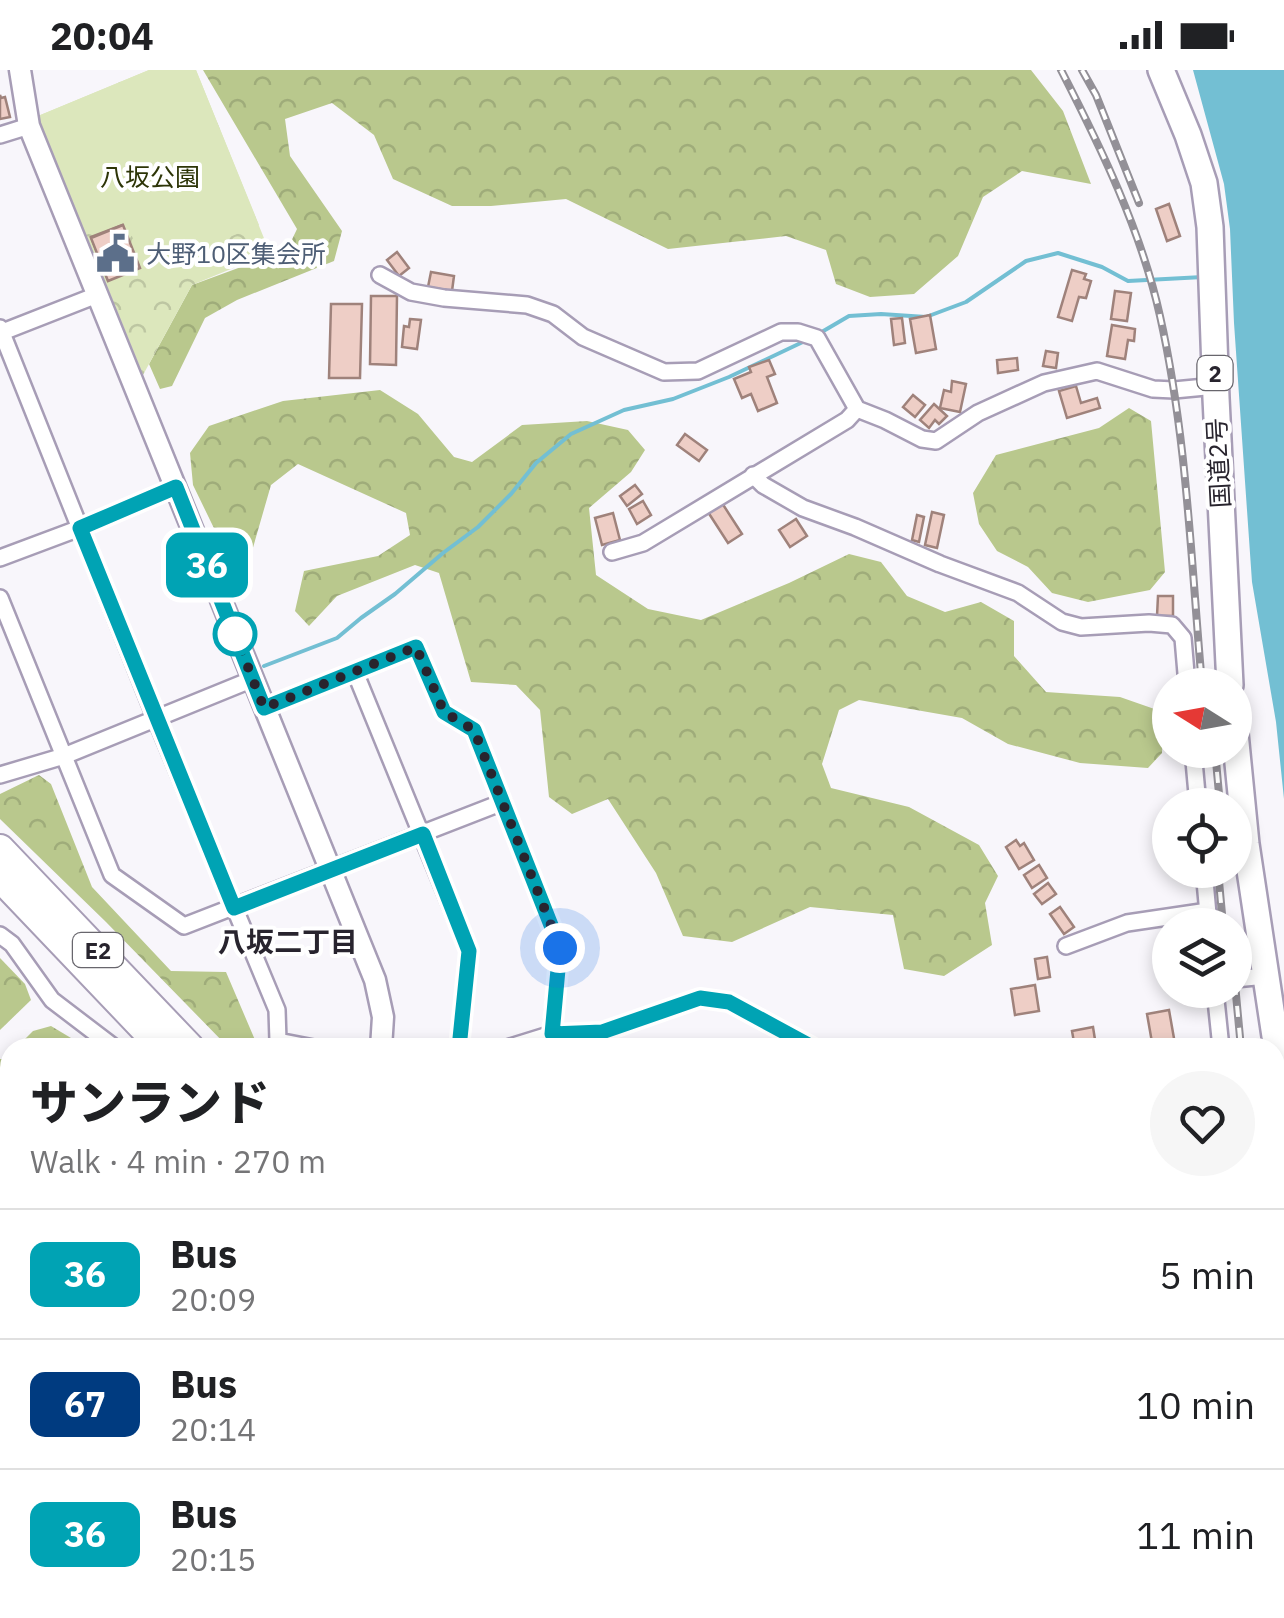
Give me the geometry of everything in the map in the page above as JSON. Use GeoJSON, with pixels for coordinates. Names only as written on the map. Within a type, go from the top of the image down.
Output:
{"type":"FeatureCollection","features":[{"type":"Feature","properties":{"kind":"highway","name":"国道2号"},"geometry":{"type":"LineString","coordinates":[[1161,70],[1204,183],[1210,227],[1229,668]]}},
{"type":"Feature","properties":{"kind":"highway"},"geometry":{"type":"LineString","coordinates":[[1238,768],[1275,1038]]}},
{"type":"Feature","properties":{"kind":"highway","name":"E2"},"geometry":{"type":"LineString","coordinates":[[1,860],[154,1038]]}},
{"type":"Feature","properties":{"kind":"highway","name":"E2"},"geometry":{"type":"LineString","coordinates":[[1,860],[180,1038]]}},
{"type":"Feature","properties":{"kind":"street"},"geometry":{"type":"LineString","coordinates":[[20,70],[29,126],[375,980],[383,1018],[382,1038]]}},
{"type":"Feature","properties":{"kind":"street"},"geometry":{"type":"LineString","coordinates":[[0,135],[29,126]]}},
{"type":"Feature","properties":{"kind":"street"},"geometry":{"type":"LineString","coordinates":[[380,274],[410,292],[528,306],[553,314],[584,337],[664,372],[698,371],[780,332],[798,332],[817,338],[857,409],[922,440],[936,441],[978,413],[1044,382],[1097,371],[1153,389],[1216,386]]}},
{"type":"Feature","properties":{"kind":"street"},"geometry":{"type":"LineString","coordinates":[[97,295],[1,331],[276,1010],[278,1038]]}},
{"type":"Feature","properties":{"kind":"street"},"geometry":{"type":"LineString","coordinates":[[612,552],[642,542],[846,420],[857,409]]}},
{"type":"Feature","properties":{"kind":"street"},"geometry":{"type":"LineString","coordinates":[[753,475],[803,508],[1018,593],[1062,622],[1081,627],[1172,625],[1183,638],[1186,668]]}},
{"type":"Feature","properties":{"kind":"street"},"geometry":{"type":"LineString","coordinates":[[0,558],[176,487]]}},
{"type":"Feature","properties":{"kind":"street"},"geometry":{"type":"LineString","coordinates":[[0,598],[112,875],[184,926],[502,802]]}},
{"type":"Feature","properties":{"kind":"street"},"geometry":{"type":"LineString","coordinates":[[264,708],[416,647],[444,712],[474,730],[560,948],[551,1038]]}},
{"type":"Feature","properties":{"kind":"street"},"geometry":{"type":"LineString","coordinates":[[355,672],[469,951],[460,1038]]}},
{"type":"Feature","properties":{"kind":"street"},"geometry":{"type":"LineString","coordinates":[[0,775],[64,756],[253,679]]}},
{"type":"Feature","properties":{"kind":"street"},"geometry":{"type":"LineString","coordinates":[[1066,946],[1128,923],[1152,922]]}},
{"type":"Feature","properties":{"kind":"street"},"geometry":{"type":"LineString","coordinates":[[0,935],[12,944],[52,1000],[103,1038]]}},
{"type":"Feature","properties":{"kind":"street"},"geometry":{"type":"LineString","coordinates":[[1252,977],[1266,976]]}},
{"type":"Feature","properties":{"kind":"street"},"geometry":{"type":"LineString","coordinates":[[568,1038],[602,1032],[700,998],[729,1002],[796,1038]]}},
{"type":"Feature","properties":{"kind":"street"},"geometry":{"type":"LineString","coordinates":[[1217,1008],[1220,1038]]}},
{"type":"Feature","properties":{"kind":"green space","name":"八坂公園"},"geometry":{"type":"Polygon","coordinates":[[[149,70],[196,70],[270,253],[192,285],[143,375],[38,116],[149,70]]]}},
{"type":"Feature","properties":{"kind":"green space","name":"八坂公園"},"geometry":{"type":"Polygon","coordinates":[[[149,70],[196,70],[259,225],[146,271],[125,219],[86,235],[38,116],[149,70]]]}},
{"type":"Feature","properties":{"kind":"green space"},"geometry":{"type":"Polygon","coordinates":[[[203,70],[1031,70],[1063,111],[1091,184],[1022,171],[983,197],[958,256],[914,294],[870,297],[836,284],[826,250],[786,236],[668,249],[566,199],[452,206],[393,179],[374,135],[332,103],[285,119],[290,156],[342,231],[334,261],[237,300],[205,318],[172,386],[160,389],[149,364],[192,285],[287,250],[297,229],[203,70]]]}},
{"type":"Feature","properties":{"kind":"green space"},"geometry":{"type":"Polygon","coordinates":[[[380,390],[418,414],[454,457],[472,462],[522,425],[587,421],[628,430],[645,450],[631,472],[589,508],[596,575],[648,609],[701,620],[849,554],[881,562],[907,596],[945,612],[981,602],[1014,621],[1014,656],[1046,692],[1120,697],[1152,708],[1152,764],[1148,768],[1080,763],[1008,744],[962,718],[859,700],[839,710],[822,764],[831,788],[909,807],[979,845],[998,876],[985,903],[992,945],[944,976],[904,969],[893,915],[810,907],[732,942],[683,936],[656,873],[608,799],[572,814],[549,797],[540,710],[516,685],[471,682],[439,573],[415,565],[337,596],[309,626],[295,611],[304,571],[378,556],[410,535],[406,513],[298,464],[271,485],[250,558],[227,555],[193,485],[190,453],[209,426],[283,401],[380,390]]]}},
{"type":"Feature","properties":{"kind":"green space"},"geometry":{"type":"Polygon","coordinates":[[[1129,408],[1151,421],[1165,572],[1150,590],[1088,602],[1052,593],[1028,567],[997,551],[979,524],[973,493],[996,455],[1099,428],[1129,408]]]}},
{"type":"Feature","properties":{"kind":"green space"},"geometry":{"type":"Polygon","coordinates":[[[39,775],[51,784],[92,887],[171,971],[226,972],[254,1038],[219,1038],[0,819],[0,794],[39,775]]]}},
{"type":"Feature","properties":{"kind":"green space"},"geometry":{"type":"Polygon","coordinates":[[[0,958],[25,984],[31,1000],[0,1030],[0,958]]]}},
{"type":"Feature","properties":{"kind":"green space"},"geometry":{"type":"Polygon","coordinates":[[[51,1026],[71,1038],[26,1038],[33,1031],[51,1026]]]}},
{"type":"Feature","properties":{"kind":"water"},"geometry":{"type":"Polygon","coordinates":[[[1193,70],[1284,70],[1284,799],[1276,722],[1252,582],[1230,229],[1224,184],[1193,70]]]}},
{"type":"Feature","properties":{"kind":"building"},"geometry":{"type":"Polygon","coordinates":[[[0,95],[5,97],[10,117],[0,119],[0,95]]]}},
{"type":"Feature","properties":{"kind":"building"},"geometry":{"type":"Polygon","coordinates":[[[1169,204],[1180,236],[1167,241],[1156,209],[1169,204]]]}},
{"type":"Feature","properties":{"kind":"building","name":"大野10区集会所"},"geometry":{"type":"Polygon","coordinates":[[[122,225],[139,267],[108,280],[91,237],[122,225]]]}},
{"type":"Feature","properties":{"kind":"building","name":"大野10区集会所"},"geometry":{"type":"Polygon","coordinates":[[[123,225],[140,268],[108,281],[91,238],[123,225]]]}},
{"type":"Feature","properties":{"kind":"building"},"geometry":{"type":"Polygon","coordinates":[[[397,252],[409,268],[399,276],[387,260],[397,252]]]}},
{"type":"Feature","properties":{"kind":"building"},"geometry":{"type":"Polygon","coordinates":[[[1072,270],[1086,274],[1084,279],[1091,281],[1086,298],[1079,297],[1072,321],[1058,317],[1072,270]]]}},
{"type":"Feature","properties":{"kind":"building"},"geometry":{"type":"Polygon","coordinates":[[[431,272],[454,276],[452,291],[428,287],[431,272]]]}},
{"type":"Feature","properties":{"kind":"building"},"geometry":{"type":"Polygon","coordinates":[[[1115,291],[1131,293],[1127,321],[1111,319],[1115,291]]]}},
{"type":"Feature","properties":{"kind":"building"},"geometry":{"type":"Polygon","coordinates":[[[371,296],[397,296],[396,365],[370,364],[371,296]]]}},
{"type":"Feature","properties":{"kind":"building"},"geometry":{"type":"Polygon","coordinates":[[[331,304],[362,304],[360,378],[329,378],[331,304]]]}},
{"type":"Feature","properties":{"kind":"building"},"geometry":{"type":"Polygon","coordinates":[[[930,315],[936,349],[916,353],[910,319],[930,315]]]}},
{"type":"Feature","properties":{"kind":"building"},"geometry":{"type":"Polygon","coordinates":[[[902,318],[905,343],[894,345],[891,319],[902,318]]]}},
{"type":"Feature","properties":{"kind":"building"},"geometry":{"type":"Polygon","coordinates":[[[410,319],[421,320],[417,349],[402,347],[404,326],[409,327],[410,319]]]}},
{"type":"Feature","properties":{"kind":"building"},"geometry":{"type":"Polygon","coordinates":[[[1112,325],[1135,329],[1134,341],[1128,340],[1125,359],[1107,356],[1112,325]]]}},
{"type":"Feature","properties":{"kind":"building"},"geometry":{"type":"Polygon","coordinates":[[[1046,351],[1058,353],[1056,368],[1043,366],[1046,351]]]}},
{"type":"Feature","properties":{"kind":"building"},"geometry":{"type":"Polygon","coordinates":[[[1017,358],[1018,370],[998,373],[997,360],[1017,358]]]}},
{"type":"Feature","properties":{"kind":"building"},"geometry":{"type":"Polygon","coordinates":[[[769,360],[775,374],[767,377],[777,403],[758,411],[751,394],[742,398],[734,379],[751,372],[749,367],[769,360]]]}},
{"type":"Feature","properties":{"kind":"building"},"geometry":{"type":"Polygon","coordinates":[[[952,381],[966,384],[960,412],[940,408],[944,390],[951,392],[952,381]]]}},
{"type":"Feature","properties":{"kind":"building"},"geometry":{"type":"Polygon","coordinates":[[[1076,386],[1081,403],[1097,398],[1100,408],[1067,418],[1059,391],[1076,386]]]}},
{"type":"Feature","properties":{"kind":"building"},"geometry":{"type":"Polygon","coordinates":[[[913,395],[925,405],[915,417],[903,407],[913,395]]]}},
{"type":"Feature","properties":{"kind":"building"},"geometry":{"type":"Polygon","coordinates":[[[934,404],[947,416],[939,424],[935,420],[929,428],[920,420],[934,404]]]}},
{"type":"Feature","properties":{"kind":"building"},"geometry":{"type":"Polygon","coordinates":[[[685,434],[707,450],[699,461],[677,445],[685,434]]]}},
{"type":"Feature","properties":{"kind":"building"},"geometry":{"type":"Polygon","coordinates":[[[635,485],[642,494],[627,506],[620,496],[635,485]]]}},
{"type":"Feature","properties":{"kind":"building"},"geometry":{"type":"Polygon","coordinates":[[[643,501],[651,515],[637,524],[629,509],[643,501]]]}},
{"type":"Feature","properties":{"kind":"building"},"geometry":{"type":"Polygon","coordinates":[[[722,503],[742,534],[728,543],[708,512],[722,503]]]}},
{"type":"Feature","properties":{"kind":"building"},"geometry":{"type":"Polygon","coordinates":[[[932,512],[944,515],[937,548],[925,545],[932,512]]]}},
{"type":"Feature","properties":{"kind":"building"},"geometry":{"type":"Polygon","coordinates":[[[613,513],[620,540],[602,545],[595,518],[613,513]]]}},
{"type":"Feature","properties":{"kind":"building"},"geometry":{"type":"Polygon","coordinates":[[[917,515],[924,517],[919,542],[912,540],[917,515]]]}},
{"type":"Feature","properties":{"kind":"building"},"geometry":{"type":"Polygon","coordinates":[[[796,519],[807,536],[790,547],[779,530],[796,519]]]}},
{"type":"Feature","properties":{"kind":"building"},"geometry":{"type":"Polygon","coordinates":[[[1158,596],[1173,596],[1173,616],[1157,616],[1158,596]]]}},
{"type":"Feature","properties":{"kind":"building"},"geometry":{"type":"Polygon","coordinates":[[[1016,840],[1020,846],[1024,843],[1034,860],[1019,869],[1006,847],[1016,840]]]}},
{"type":"Feature","properties":{"kind":"building"},"geometry":{"type":"Polygon","coordinates":[[[1039,865],[1047,878],[1032,888],[1024,875],[1039,865]]]}},
{"type":"Feature","properties":{"kind":"building"},"geometry":{"type":"Polygon","coordinates":[[[1048,883],[1056,894],[1042,904],[1034,894],[1048,883]]]}},
{"type":"Feature","properties":{"kind":"building"},"geometry":{"type":"Polygon","coordinates":[[[1060,907],[1074,927],[1064,934],[1050,914],[1060,907]]]}},
{"type":"Feature","properties":{"kind":"building"},"geometry":{"type":"Polygon","coordinates":[[[1047,957],[1050,977],[1038,979],[1035,959],[1047,957]]]}},
{"type":"Feature","properties":{"kind":"building"},"geometry":{"type":"Polygon","coordinates":[[[1035,985],[1039,1011],[1015,1015],[1011,989],[1035,985]]]}},
{"type":"Feature","properties":{"kind":"building"},"geometry":{"type":"Polygon","coordinates":[[[1169,1010],[1174,1038],[1151,1038],[1147,1014],[1169,1010]]]}},
{"type":"Feature","properties":{"kind":"building"},"geometry":{"type":"Polygon","coordinates":[[[1093,1027],[1095,1038],[1073,1038],[1072,1031],[1093,1027]]]}},
{"type":"Feature","properties":{"kind":"waterway"},"geometry":{"type":"LineString","coordinates":[[820,333],[849,316],[926,317],[966,302],[1026,261],[1058,253],[1102,267],[1128,281],[1203,277]]}},
{"type":"Feature","properties":{"kind":"waterway"},"geometry":{"type":"LineString","coordinates":[[264,666],[337,638],[478,527],[536,463],[571,434],[624,410],[673,399],[729,377],[807,340]]}},
{"type":"Feature","properties":{"kind":"railway"},"geometry":{"type":"LineString","coordinates":[[1061,70],[1131,221],[1160,316],[1182,453],[1201,668]]}},
{"type":"Feature","properties":{"kind":"railway"},"geometry":{"type":"LineString","coordinates":[[1082,70],[1096,95],[1139,203]]}},
{"type":"Feature","properties":{"kind":"railway"},"geometry":{"type":"LineString","coordinates":[[1217,768],[1218,788]]}},
{"type":"Feature","properties":{"kind":"railway"},"geometry":{"type":"LineString","coordinates":[[1220,888],[1221,908]]}},
{"type":"Feature","properties":{"kind":"railway"},"geometry":{"type":"LineString","coordinates":[[1237,1008],[1240,1038]]}},
{"type":"Feature","properties":{"kind":"bus line","name":"36"},"geometry":{"type":"LineString","coordinates":[[460,1038],[469,951],[423,834],[234,908],[80,528],[176,487],[264,708],[416,647],[444,712],[474,730],[560,948],[552,1034],[602,1032],[700,998],[729,1002],[794,1038]]}},
{"type":"Feature","properties":{"kind":"place","name":"大野10区集会所"},"geometry":{"type":"Point","coordinates":[116,253]}},
{"type":"Feature","properties":{"kind":"district","name":"八坂二丁目"},"geometry":{"type":"Point","coordinates":[288,941]}},
{"type":"Feature","properties":{"kind":"route"},"geometry":{"type":"LineString","coordinates":[[235,634],[264,708],[416,647],[444,712],[474,730],[560,948]]}}]}
